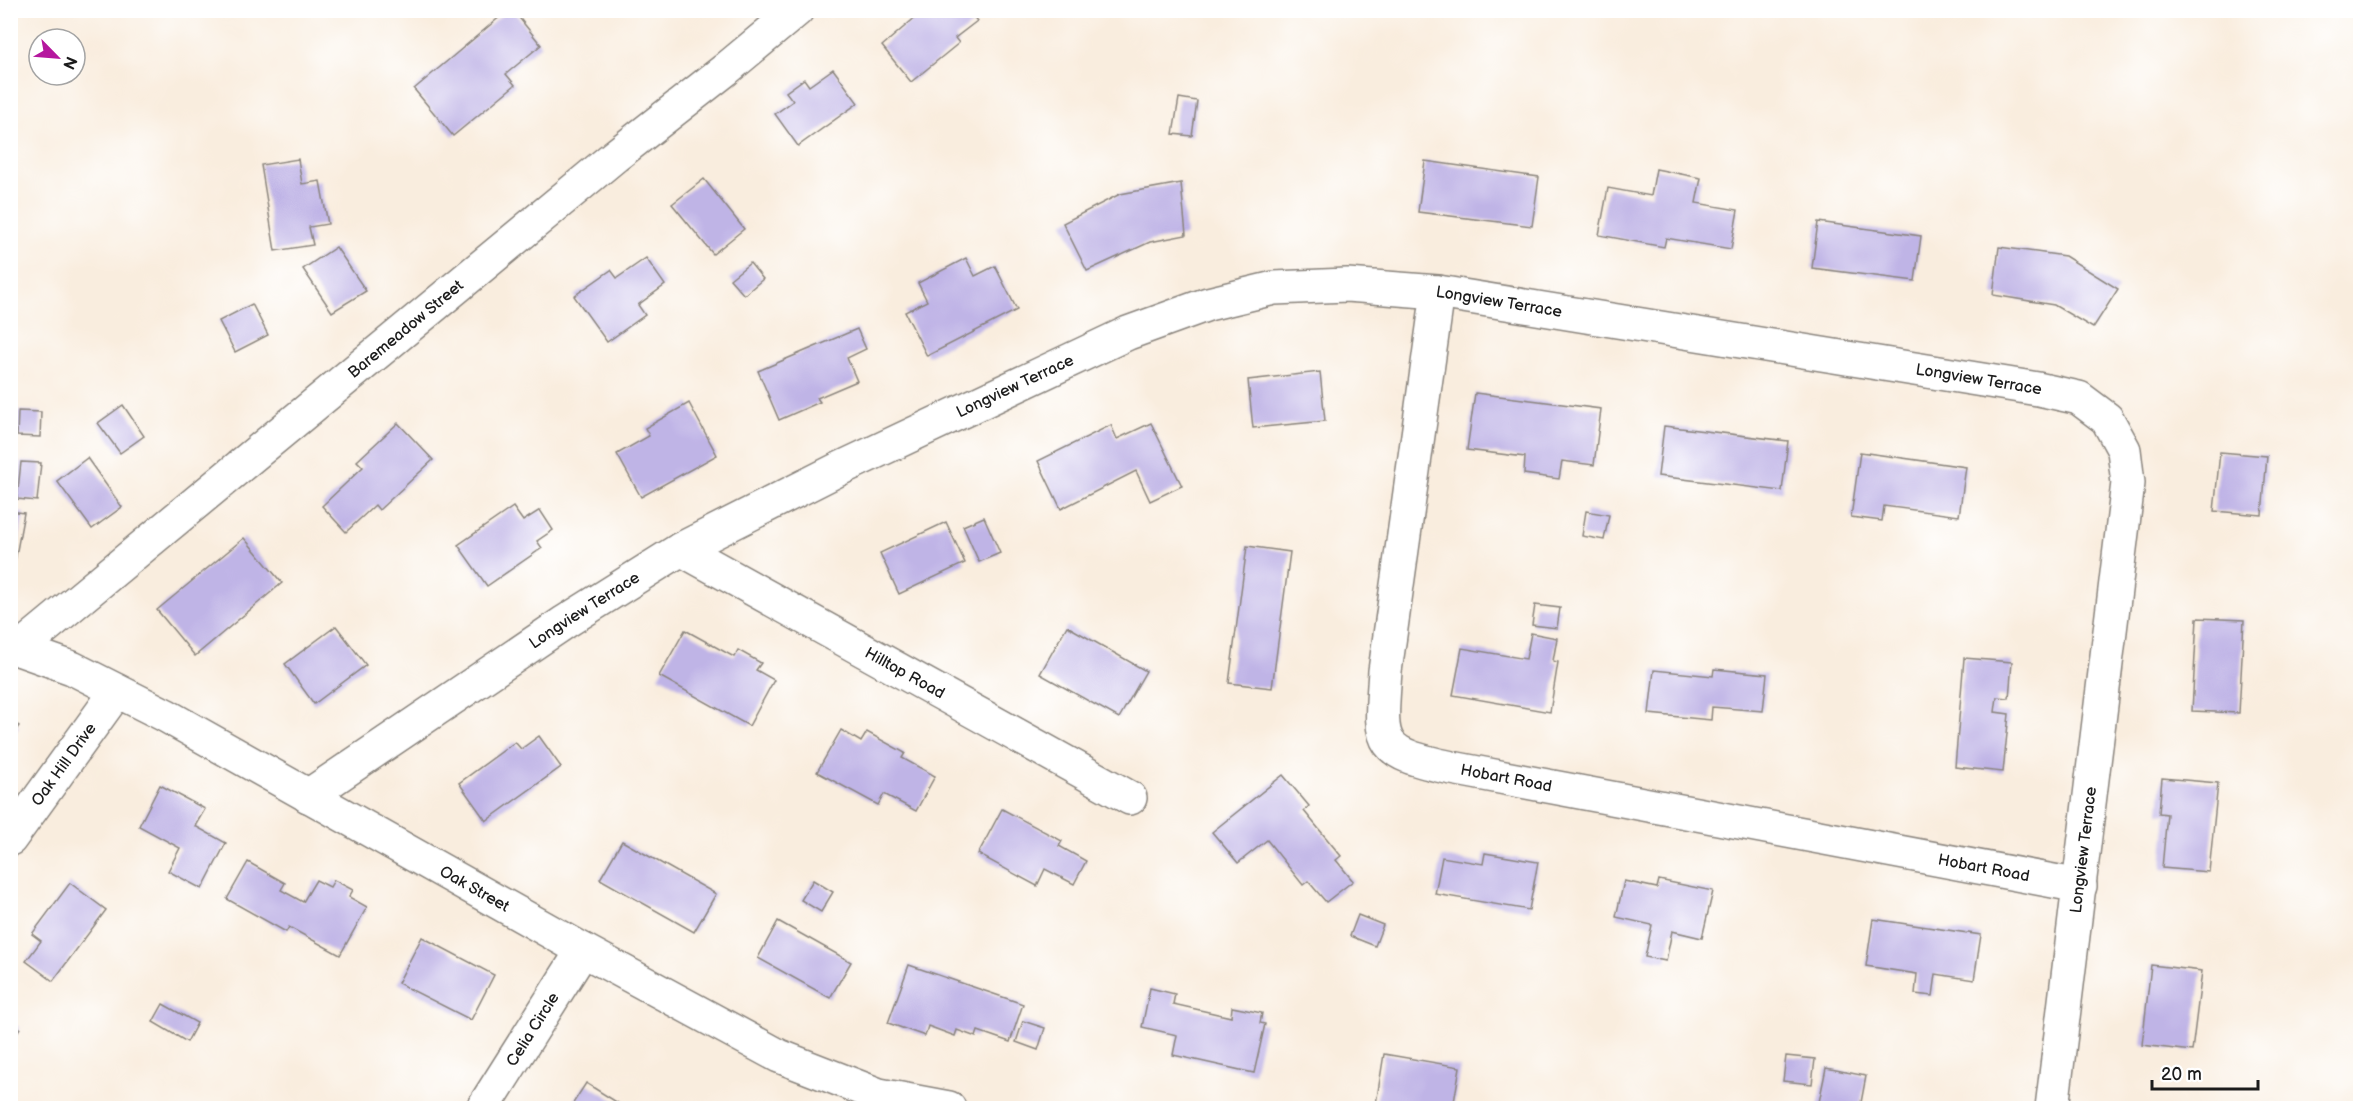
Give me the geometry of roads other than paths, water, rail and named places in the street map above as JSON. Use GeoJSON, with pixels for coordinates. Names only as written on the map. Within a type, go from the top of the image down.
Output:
{"type":"FeatureCollection","features":[{"type":"Feature","properties":{"kind":"street","name":"Baremeadow Street"},"geometry":{"type":"LineString","coordinates":[[15,647],[796,10]]}},
{"type":"Feature","properties":{"kind":"street","name":"Longview Terrace"},"geometry":{"type":"LineString","coordinates":[[308,796],[565,622],[681,549],[837,470],[1128,333],[1208,304],[1274,288],[1347,285],[1438,292],[2038,389],[2079,398],[2107,419],[2124,450],[2128,483],[2052,1108]]}},
{"type":"Feature","properties":{"kind":"street","name":"Hobart Road"},"geometry":{"type":"LineString","coordinates":[[1438,292],[1385,671],[1382,729],[1384,737],[1396,751],[1417,761],[1452,768],[2079,886]]}},
{"type":"Feature","properties":{"kind":"street","name":"Hilltop Road"},"geometry":{"type":"LineString","coordinates":[[681,549],[1130,798]]}},
{"type":"Feature","properties":{"kind":"street","name":"Oak Street"},"geometry":{"type":"LineString","coordinates":[[15,647],[72,668],[165,715],[583,950],[779,1056],[879,1095],[949,1108]]}},
{"type":"Feature","properties":{"kind":"street","name":"Oak Hill Drive"},"geometry":{"type":"LineString","coordinates":[[10,839],[117,691]]}},
{"type":"Feature","properties":{"kind":"street","name":"Celia Circle"},"geometry":{"type":"LineString","coordinates":[[483,1108],[583,950]]}}]}
